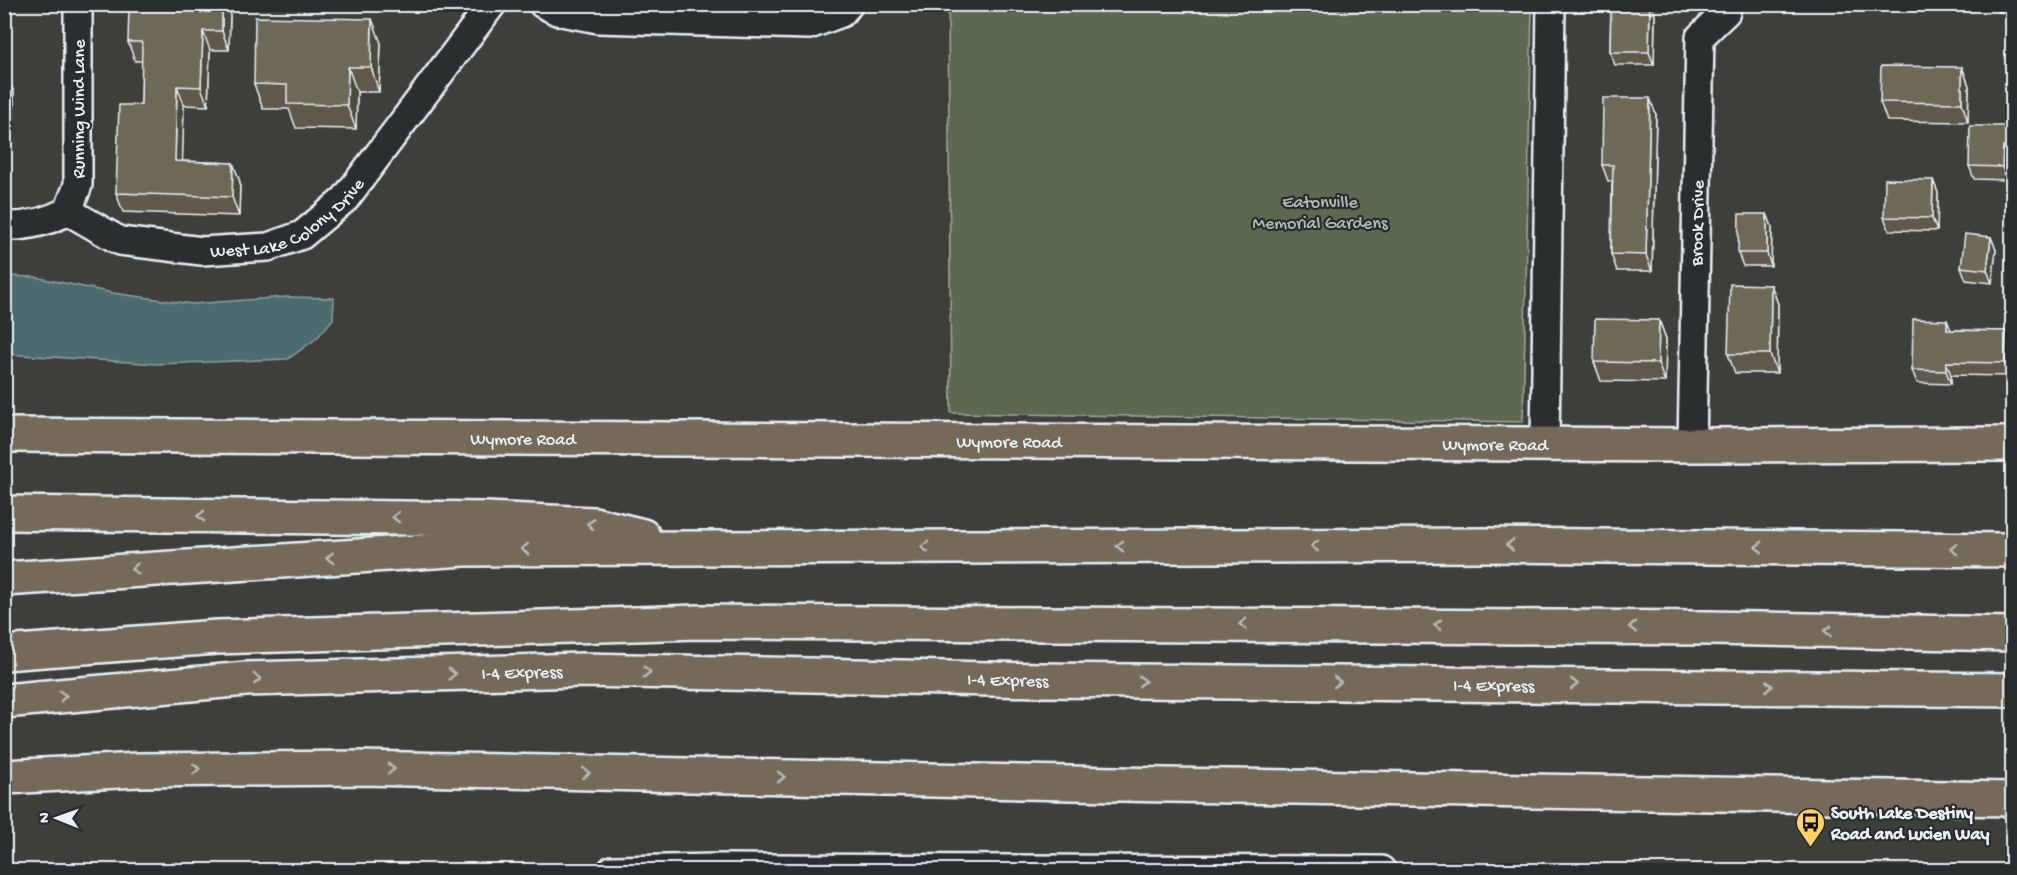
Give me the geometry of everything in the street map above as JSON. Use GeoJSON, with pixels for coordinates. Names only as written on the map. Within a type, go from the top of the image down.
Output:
{"type":"FeatureCollection","features":[{"type":"Feature","properties":{"kind":"main road","name":"Wymore Road"},"geometry":{"type":"LineString","coordinates":[[4,435],[1692,445],[2013,444]]}},
{"type":"Feature","properties":{"kind":"main road"},"geometry":{"type":"LineString","coordinates":[[4,513],[475,519],[594,524],[688,548]]}},
{"type":"Feature","properties":{"kind":"main road"},"geometry":{"type":"LineString","coordinates":[[4,579],[168,566],[465,549],[1487,545],[2013,550]]}},
{"type":"Feature","properties":{"kind":"main road"},"geometry":{"type":"LineString","coordinates":[[1872,632],[1919,622],[2013,619]]}},
{"type":"Feature","properties":{"kind":"main road"},"geometry":{"type":"LineString","coordinates":[[4,653],[217,637],[710,622],[1709,628],[2013,634]]}},
{"type":"Feature","properties":{"kind":"main road","name":"I-4 Express"},"geometry":{"type":"LineString","coordinates":[[4,701],[246,679],[583,670],[1028,680],[2013,690]]}},
{"type":"Feature","properties":{"kind":"main road"},"geometry":{"type":"LineString","coordinates":[[1941,689],[2013,699]]}},
{"type":"Feature","properties":{"kind":"main road"},"geometry":{"type":"LineString","coordinates":[[4,777],[138,770],[360,768],[1155,785],[2013,798]]}},
{"type":"Feature","properties":{"kind":"main road"},"geometry":{"type":"LineString","coordinates":[[4,788],[138,770]]}},
{"type":"Feature","properties":{"kind":"street","name":"Running Wind Lane"},"geometry":{"type":"LineString","coordinates":[[68,211],[78,185],[78,4]]}},
{"type":"Feature","properties":{"kind":"street","name":"West Lake Colony Drive"},"geometry":{"type":"LineString","coordinates":[[68,211],[120,241],[202,251],[268,247],[302,235],[345,199],[492,4]]}},
{"type":"Feature","properties":{"kind":"street"},"geometry":{"type":"LineString","coordinates":[[543,4],[557,11],[598,19],[809,25],[841,13],[849,4]]}},
{"type":"Feature","properties":{"kind":"street"},"geometry":{"type":"LineString","coordinates":[[1545,444],[1551,4]]}},
{"type":"Feature","properties":{"kind":"street","name":"Brook Drive"},"geometry":{"type":"LineString","coordinates":[[1692,445],[1700,37],[1726,12]]}},
{"type":"Feature","properties":{"kind":"street"},"geometry":{"type":"LineString","coordinates":[[4,226],[19,227],[48,222],[68,211]]}},
{"type":"Feature","properties":{"kind":"street"},"geometry":{"type":"LineString","coordinates":[[612,870],[1381,870]]}},
{"type":"Feature","properties":{"kind":"green space","name":"Eatonville Memorial Gardens"},"geometry":{"type":"Polygon","coordinates":[[[948,5],[1532,5],[1523,422],[951,413],[948,5]]]}},
{"type":"Feature","properties":{"kind":"water"},"geometry":{"type":"Polygon","coordinates":[[[4,276],[35,277],[113,293],[192,304],[287,297],[334,298],[333,319],[317,338],[288,359],[158,364],[5,354],[4,276]]]}},
{"type":"Feature","properties":{"kind":"building"},"geometry":{"type":"Polygon","coordinates":[[[148,4],[222,4],[222,31],[203,31],[201,87],[177,86],[175,161],[233,163],[232,197],[116,193],[119,105],[141,105],[142,42],[128,42],[129,6],[148,7],[148,4]]]}},
{"type":"Feature","properties":{"kind":"building"},"geometry":{"type":"Polygon","coordinates":[[[1611,4],[1650,4],[1649,52],[1610,52],[1611,4]]]}},
{"type":"Feature","properties":{"kind":"building"},"geometry":{"type":"Polygon","coordinates":[[[255,17],[372,19],[371,67],[348,67],[347,105],[287,104],[287,85],[254,84],[255,17]]]}},
{"type":"Feature","properties":{"kind":"building"},"geometry":{"type":"Polygon","coordinates":[[[1881,66],[1962,67],[1962,103],[1880,102],[1881,66]]]}},
{"type":"Feature","properties":{"kind":"building"},"geometry":{"type":"Polygon","coordinates":[[[4,74],[7,74],[6,115],[4,115],[4,74]]]}},
{"type":"Feature","properties":{"kind":"building"},"geometry":{"type":"Polygon","coordinates":[[[1603,98],[1650,98],[1646,255],[1611,254],[1613,165],[1602,165],[1603,98]]]}},
{"type":"Feature","properties":{"kind":"building"},"geometry":{"type":"Polygon","coordinates":[[[1970,126],[2013,126],[2013,147],[2003,147],[2002,167],[1969,166],[1970,126]]]}},
{"type":"Feature","properties":{"kind":"building"},"geometry":{"type":"Polygon","coordinates":[[[1885,179],[1933,180],[1932,218],[1884,217],[1885,179]]]}},
{"type":"Feature","properties":{"kind":"building"},"geometry":{"type":"Polygon","coordinates":[[[1739,214],[1767,214],[1767,253],[1738,253],[1739,214]]]}},
{"type":"Feature","properties":{"kind":"building"},"geometry":{"type":"Polygon","coordinates":[[[1965,234],[1991,237],[1987,270],[1961,267],[1965,234]]]}},
{"type":"Feature","properties":{"kind":"building"},"geometry":{"type":"Polygon","coordinates":[[[1730,284],[1771,285],[1770,354],[1728,354],[1730,284]]]}},
{"type":"Feature","properties":{"kind":"building"},"geometry":{"type":"Polygon","coordinates":[[[1595,319],[1659,320],[1658,363],[1594,362],[1595,319]]]}},
{"type":"Feature","properties":{"kind":"building"},"geometry":{"type":"Polygon","coordinates":[[[1913,319],[1947,320],[1947,330],[2006,331],[2005,363],[1946,362],[1946,371],[1912,370],[1913,319]]]}},
{"type":"Feature","properties":{"kind":"place","name":"South Lake Destiny Road and Lucien Way"},"geometry":{"type":"Point","coordinates":[1810,848]}}]}
